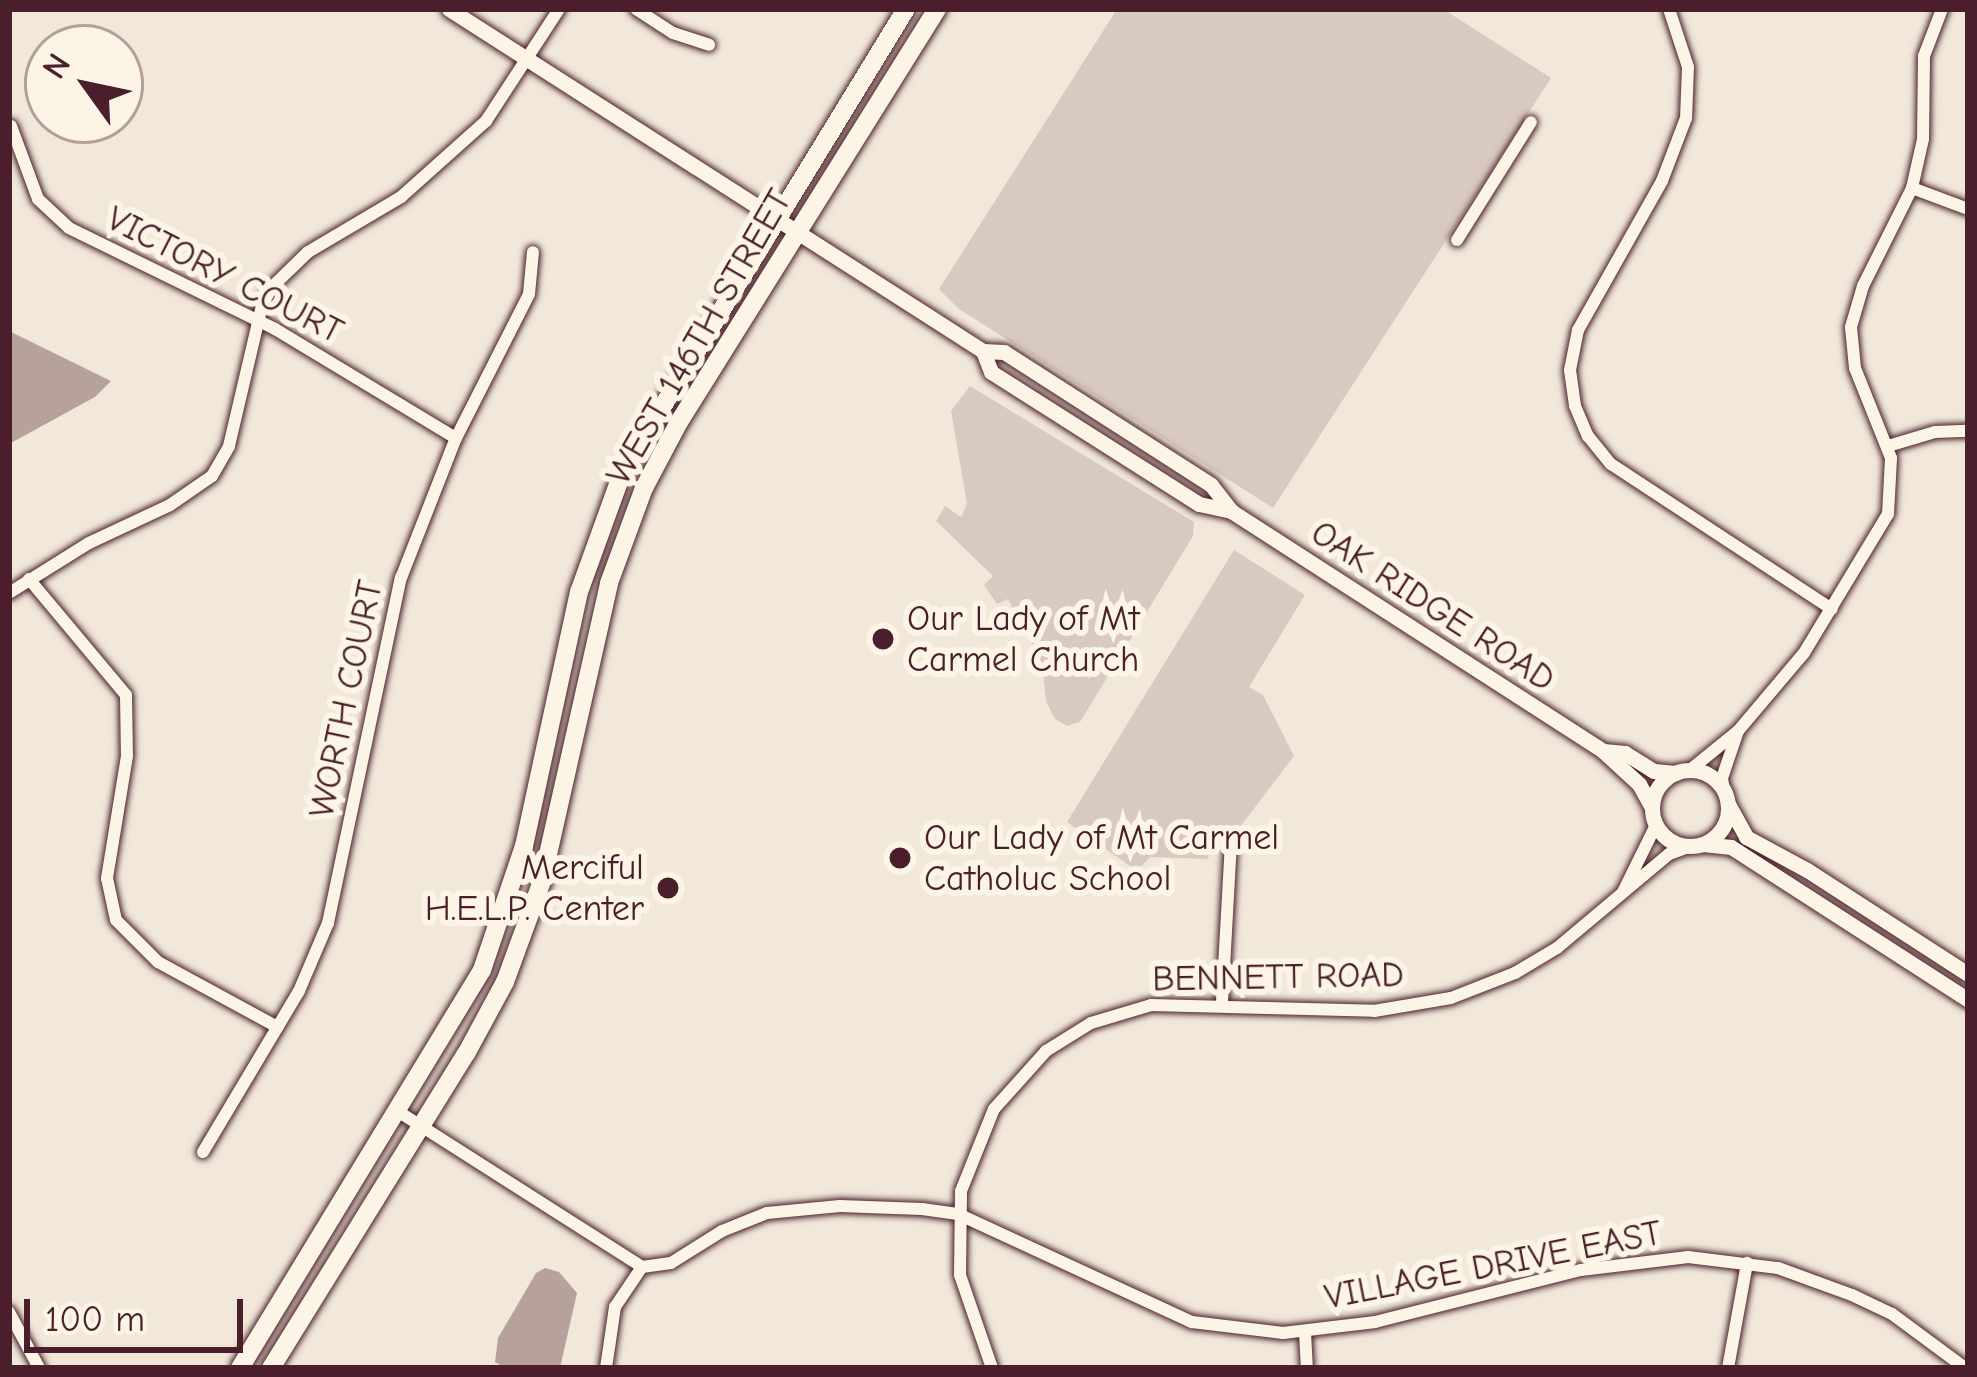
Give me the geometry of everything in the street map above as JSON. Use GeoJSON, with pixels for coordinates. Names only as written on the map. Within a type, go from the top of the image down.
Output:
{"type":"FeatureCollection","features":[{"type":"Feature","properties":{"kind":"main road","name":"WEST 146TH STREET"},"geometry":{"type":"LineString","coordinates":[[240,1368],[474,986],[510,898],[576,605],[604,513],[653,415],[906,9]]}},
{"type":"Feature","properties":{"kind":"main road","name":"WEST 146TH STREET"},"geometry":{"type":"LineString","coordinates":[[271,1368],[494,1005],[535,906],[609,583],[631,519],[679,422],[938,9]]}},
{"type":"Feature","properties":{"kind":"street","name":"OAK RIDGE ROAD"},"geometry":{"type":"LineString","coordinates":[[449,9],[983,351],[1004,352],[1211,485],[1231,512],[1603,751],[1640,784],[1652,807]]}},
{"type":"Feature","properties":{"kind":"street"},"geometry":{"type":"LineString","coordinates":[[9,593],[170,505],[212,476],[229,446],[258,320],[284,271],[400,197],[486,121],[559,9]]}},
{"type":"Feature","properties":{"kind":"street"},"geometry":{"type":"LineString","coordinates":[[636,9],[673,33],[709,45]]}},
{"type":"Feature","properties":{"kind":"street"},"geometry":{"type":"LineString","coordinates":[[1669,9],[1688,67],[1686,118],[1662,181],[1578,330],[1570,370],[1575,406],[1588,436],[1610,464],[1832,609]]}},
{"type":"Feature","properties":{"kind":"street"},"geometry":{"type":"LineString","coordinates":[[1942,9],[1924,56],[1923,139],[1912,188],[1863,286],[1851,327],[1855,368],[1888,446],[1892,475],[1888,514],[1804,653],[1738,731],[1659,786],[1652,807],[1656,825],[1671,841],[1731,847],[1968,1000]]}},
{"type":"Feature","properties":{"kind":"street"},"geometry":{"type":"LineString","coordinates":[[1457,240],[1531,122]]}},
{"type":"Feature","properties":{"kind":"street","name":"VICTORY COURT"},"geometry":{"type":"LineString","coordinates":[[11,126],[38,199],[69,228],[258,320],[456,438]]}},
{"type":"Feature","properties":{"kind":"street"},"geometry":{"type":"LineString","coordinates":[[1912,188],[1968,209]]}},
{"type":"Feature","properties":{"kind":"street","name":"WORTH COURT"},"geometry":{"type":"LineString","coordinates":[[203,1151],[277,1027],[328,922],[401,578],[456,438],[529,294],[533,252]]}},
{"type":"Feature","properties":{"kind":"street"},"geometry":{"type":"LineString","coordinates":[[1888,446],[1935,432],[1968,431]]}},
{"type":"Feature","properties":{"kind":"street"},"geometry":{"type":"LineString","coordinates":[[29,579],[126,695],[128,756],[106,878],[116,920],[158,962],[277,1027]]}},
{"type":"Feature","properties":{"kind":"street"},"geometry":{"type":"LineString","coordinates":[[1697,845],[1722,828],[1726,798],[1722,778],[1738,731]]}},
{"type":"Feature","properties":{"kind":"street","name":"OAK RIDGE ROAD"},"geometry":{"type":"LineString","coordinates":[[1603,751],[1625,753],[1654,771],[1683,771]]}},
{"type":"Feature","properties":{"kind":"street"},"geometry":{"type":"LineString","coordinates":[[1683,771],[1710,775],[1746,838],[1807,870],[1968,974]]}},
{"type":"Feature","properties":{"kind":"street","name":"BENNETT ROAD"},"geometry":{"type":"LineString","coordinates":[[1622,893],[1656,825]]}},
{"type":"Feature","properties":{"kind":"street"},"geometry":{"type":"LineString","coordinates":[[1222,1004],[1231,842]]}},
{"type":"Feature","properties":{"kind":"street","name":"BENNETT ROAD"},"geometry":{"type":"LineString","coordinates":[[992,1368],[960,1275],[958,1214],[986,1124],[1012,1085],[1046,1051],[1075,1031],[1127,1010],[1222,1004],[1374,1011],[1450,998],[1536,962],[1672,852],[1697,845]]}},
{"type":"Feature","properties":{"kind":"street"},"geometry":{"type":"LineString","coordinates":[[400,1112],[642,1268],[671,1263],[745,1220],[779,1211],[840,1206],[958,1214]]}},
{"type":"Feature","properties":{"kind":"street","name":"VILLAGE DRIVE EAST"},"geometry":{"type":"LineString","coordinates":[[958,1214],[1192,1322],[1305,1332],[1375,1322],[1599,1267],[1686,1257],[1747,1263],[1862,1299],[1932,1340],[1965,1368]]}},
{"type":"Feature","properties":{"kind":"street"},"geometry":{"type":"LineString","coordinates":[[1728,1368],[1747,1263]]}},
{"type":"Feature","properties":{"kind":"street"},"geometry":{"type":"LineString","coordinates":[[605,1368],[615,1307],[642,1268]]}},
{"type":"Feature","properties":{"kind":"street"},"geometry":{"type":"LineString","coordinates":[[9,1312],[39,1368]]}},
{"type":"Feature","properties":{"kind":"street"},"geometry":{"type":"LineString","coordinates":[[1305,1332],[1307,1368]]}},
{"type":"Feature","properties":{"kind":"shaded area"},"geometry":{"type":"Polygon","coordinates":[[[1117,9],[1443,9],[1551,78],[1273,508],[959,309],[939,289],[1117,9]]]}},
{"type":"Feature","properties":{"kind":"shaded area"},"geometry":{"type":"Polygon","coordinates":[[[9,331],[111,381],[95,397],[9,444],[9,331]]]}},
{"type":"Feature","properties":{"kind":"shaded area"},"geometry":{"type":"Polygon","coordinates":[[[970,386],[1194,522],[1193,536],[1080,722],[1067,726],[1055,719],[1046,701],[1042,663],[1008,599],[997,604],[984,585],[993,576],[936,521],[945,506],[961,517],[967,504],[951,411],[970,386]]]}},
{"type":"Feature","properties":{"kind":"shaded area"},"geometry":{"type":"Polygon","coordinates":[[[1234,550],[1305,595],[1249,687],[1263,695],[1294,756],[1243,823],[1207,859],[1150,857],[1137,871],[1067,822],[1234,550]]]}},
{"type":"Feature","properties":{"kind":"shaded area"},"geometry":{"type":"Polygon","coordinates":[[[545,1268],[559,1272],[577,1293],[560,1368],[505,1368],[495,1362],[498,1338],[536,1273],[545,1268]]]}},
{"type":"Feature","properties":{"kind":"place","name":"Our Lady of Mt Carmel Church"},"geometry":{"type":"Point","coordinates":[883,639]}},
{"type":"Feature","properties":{"kind":"place","name":"Our Lady of Mt Carmel Catholuc School"},"geometry":{"type":"Point","coordinates":[900,858]}},
{"type":"Feature","properties":{"kind":"place","name":"Merciful H.E.L.P. Center"},"geometry":{"type":"Point","coordinates":[668,888]}}]}
